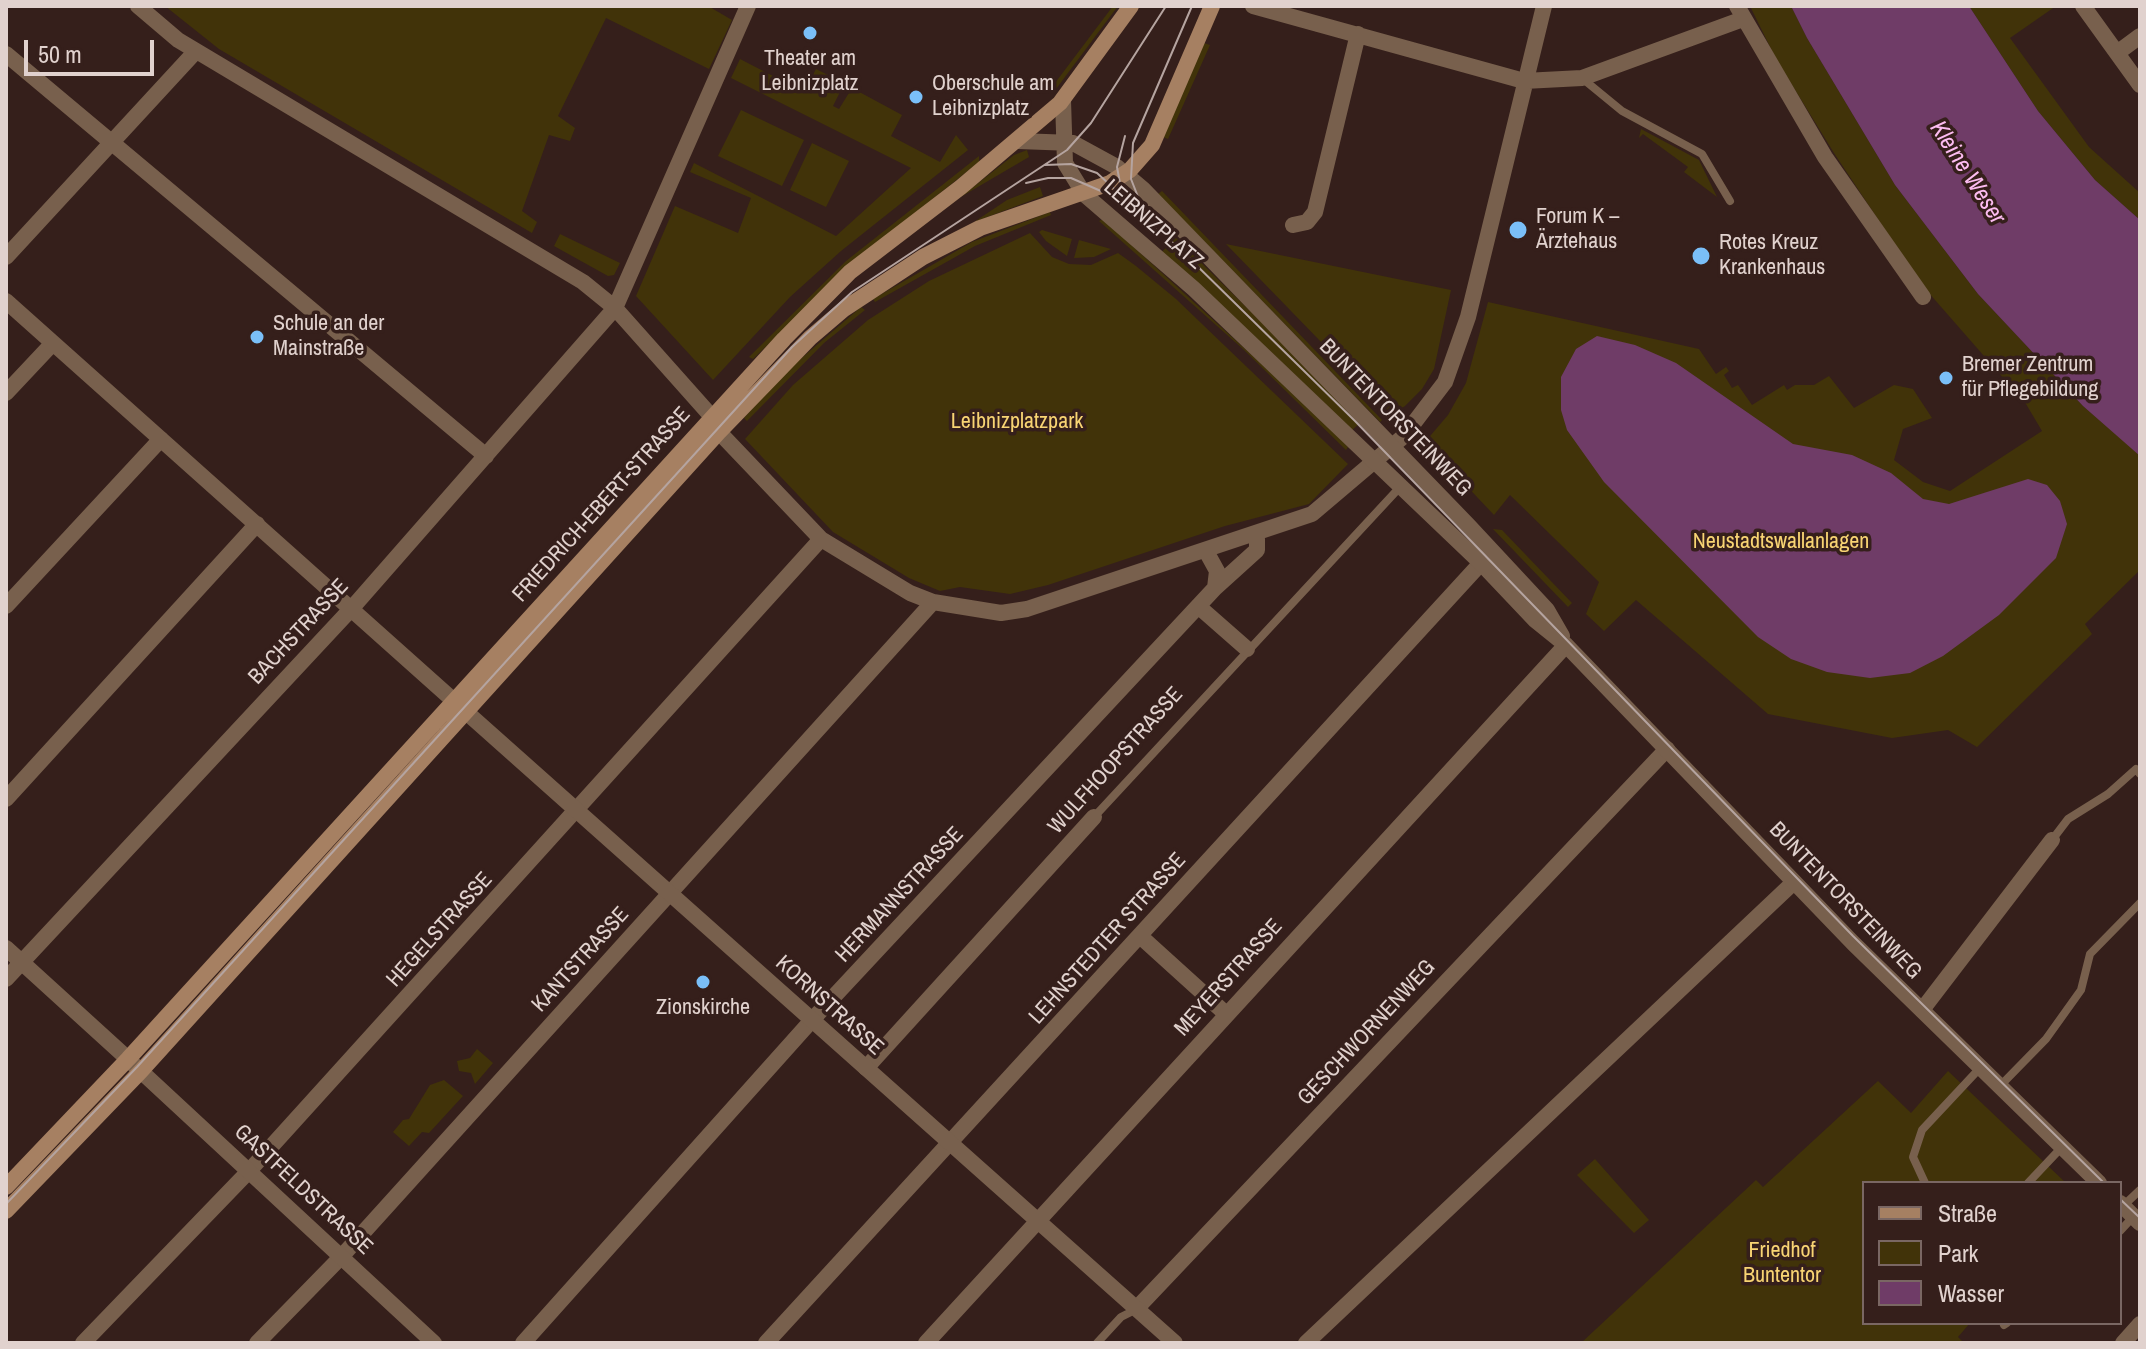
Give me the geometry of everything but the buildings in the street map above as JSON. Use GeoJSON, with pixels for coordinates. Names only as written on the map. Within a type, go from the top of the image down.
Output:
{"type":"FeatureCollection","features":[{"type":"Feature","properties":{"kind":"main road","name":"FRIEDRICH-EBERT-STRASSE"},"geometry":{"type":"LineString","coordinates":[[6,1187],[460,706],[716,425],[850,272],[1018,141],[1063,100],[1131,6]]}},
{"type":"Feature","properties":{"kind":"main road","name":"LEIBNIZPLATZ"},"geometry":{"type":"LineString","coordinates":[[1084,194],[1126,174],[1152,145],[1212,6]]}},
{"type":"Feature","properties":{"kind":"main road","name":"FRIEDRICH-EBERT-STRASSE"},"geometry":{"type":"LineString","coordinates":[[716,425],[781,364],[864,295],[923,257],[980,228],[1084,194]]}},
{"type":"Feature","properties":{"kind":"main road","name":"FRIEDRICH-EBERT-STRASSE"},"geometry":{"type":"LineString","coordinates":[[6,1211],[141,1071],[460,706]]}},
{"type":"Feature","properties":{"kind":"street"},"geometry":{"type":"LineString","coordinates":[[138,6],[196,51],[583,282],[615,308],[716,425],[821,539],[910,593],[933,602],[1001,613],[1027,609],[1312,514],[1414,427],[1445,382],[1468,317],[1489,244],[1524,81],[1544,6]]}},
{"type":"Feature","properties":{"kind":"street","name":"BACHSTRASSE"},"geometry":{"type":"LineString","coordinates":[[6,979],[352,608],[615,308],[748,6]]}},
{"type":"Feature","properties":{"kind":"street"},"geometry":{"type":"LineString","coordinates":[[1253,6],[1306,13],[1358,34],[1524,81],[1582,78],[1740,13],[1825,157],[1923,297]]}},
{"type":"Feature","properties":{"kind":"street"},"geometry":{"type":"LineString","coordinates":[[2083,6],[2140,85]]}},
{"type":"Feature","properties":{"kind":"street"},"geometry":{"type":"LineString","coordinates":[[1293,225],[1307,222],[1315,212],[1358,34]]}},
{"type":"Feature","properties":{"kind":"street"},"geometry":{"type":"LineString","coordinates":[[2117,53],[2140,36]]}},
{"type":"Feature","properties":{"kind":"street"},"geometry":{"type":"LineString","coordinates":[[6,257],[196,51]]}},
{"type":"Feature","properties":{"kind":"street"},"geometry":{"type":"LineString","coordinates":[[6,54],[486,456]]}},
{"type":"Feature","properties":{"kind":"street","name":"LEIBNIZPLATZ"},"geometry":{"type":"LineString","coordinates":[[1063,100],[1061,141],[1065,163],[1084,194],[1194,289]]}},
{"type":"Feature","properties":{"kind":"street","name":"LEIBNIZPLATZ"},"geometry":{"type":"LineString","coordinates":[[1018,141],[1061,141],[1096,154],[1126,174],[1215,264]]}},
{"type":"Feature","properties":{"kind":"street","name":"BUNTENTORSTEINWEG"},"geometry":{"type":"LineString","coordinates":[[1215,264],[1383,455],[1401,486],[1535,620],[1566,645],[1794,882],[2097,1181]]}},
{"type":"Feature","properties":{"kind":"street","name":"BUNTENTORSTEINWEG"},"geometry":{"type":"LineString","coordinates":[[1194,289],[1383,455],[1547,610],[1566,645]]}},
{"type":"Feature","properties":{"kind":"street","name":"KORNSTRASSE"},"geometry":{"type":"LineString","coordinates":[[6,301],[1175,1343]]}},
{"type":"Feature","properties":{"kind":"street"},"geometry":{"type":"LineString","coordinates":[[6,393],[53,343]]}},
{"type":"Feature","properties":{"kind":"street"},"geometry":{"type":"LineString","coordinates":[[6,606],[161,439]]}},
{"type":"Feature","properties":{"kind":"street"},"geometry":{"type":"LineString","coordinates":[[6,799],[257,524]]}},
{"type":"Feature","properties":{"kind":"street","name":"HERMANNSTRASSE"},"geometry":{"type":"LineString","coordinates":[[523,1343],[812,1020],[1215,588],[1257,550],[1257,534]]}},
{"type":"Feature","properties":{"kind":"street","name":"HEGELSTRASSE"},"geometry":{"type":"LineString","coordinates":[[83,1343],[250,1170],[821,539]]}},
{"type":"Feature","properties":{"kind":"street"},"geometry":{"type":"LineString","coordinates":[[1206,551],[1217,571],[1215,588]]}},
{"type":"Feature","properties":{"kind":"street","name":"LEHNSTEDTER STRASSE"},"geometry":{"type":"LineString","coordinates":[[766,1343],[1481,563]]}},
{"type":"Feature","properties":{"kind":"street","name":"KANTSTRASSE"},"geometry":{"type":"LineString","coordinates":[[257,1343],[342,1256],[933,602]]}},
{"type":"Feature","properties":{"kind":"street"},"geometry":{"type":"LineString","coordinates":[[1198,606],[1247,649]]}},
{"type":"Feature","properties":{"kind":"street","name":"MEYERSTRASSE"},"geometry":{"type":"LineString","coordinates":[[926,1343],[1225,1013],[1566,645]]}},
{"type":"Feature","properties":{"kind":"street","name":"GESCHWORNENWEG"},"geometry":{"type":"LineString","coordinates":[[1137,1308],[1667,749]]}},
{"type":"Feature","properties":{"kind":"street","name":"WULFHOOPSTRASSE"},"geometry":{"type":"LineString","coordinates":[[866,1068],[1094,817]]}},
{"type":"Feature","properties":{"kind":"street"},"geometry":{"type":"LineString","coordinates":[[1922,1010],[2052,840]]}},
{"type":"Feature","properties":{"kind":"street"},"geometry":{"type":"LineString","coordinates":[[1306,1343],[1794,882]]}},
{"type":"Feature","properties":{"kind":"street"},"geometry":{"type":"LineString","coordinates":[[1140,936],[1225,1013]]}},
{"type":"Feature","properties":{"kind":"street"},"geometry":{"type":"LineString","coordinates":[[6,948],[141,1071]]}},
{"type":"Feature","properties":{"kind":"street","name":"GASTFELDSTRASSE"},"geometry":{"type":"LineString","coordinates":[[141,1071],[434,1343]]}},
{"type":"Feature","properties":{"kind":"street"},"geometry":{"type":"LineString","coordinates":[[2123,1343],[2140,1324]]}},
{"type":"Feature","properties":{"kind":"lane"},"geometry":{"type":"LineString","coordinates":[[1582,78],[1622,111],[1702,154],[1730,201]]}},
{"type":"Feature","properties":{"kind":"lane","name":"WULFHOOPSTRASSE"},"geometry":{"type":"LineString","coordinates":[[1094,817],[1401,486]]}},
{"type":"Feature","properties":{"kind":"lane"},"geometry":{"type":"LineString","coordinates":[[2052,840],[2068,819],[2108,794],[2136,769],[2140,774]]}},
{"type":"Feature","properties":{"kind":"lane"},"geometry":{"type":"LineString","coordinates":[[2000,1086],[2046,1039],[2081,990],[2090,954],[2140,903]]}},
{"type":"Feature","properties":{"kind":"lane"},"geometry":{"type":"LineString","coordinates":[[1924,1181],[1913,1157],[1922,1130],[1942,1105],[1980,1068]]}},
{"type":"Feature","properties":{"kind":"lane"},"geometry":{"type":"LineString","coordinates":[[2030,1181],[2062,1147]]}},
{"type":"Feature","properties":{"kind":"lane"},"geometry":{"type":"LineString","coordinates":[[2129,1212],[2140,1190]]}},
{"type":"Feature","properties":{"kind":"lane","name":"GESCHWORNENWEG"},"geometry":{"type":"LineString","coordinates":[[1097,1343],[1121,1317],[1137,1308]]}},
{"type":"Feature","properties":{"kind":"green space"},"geometry":{"type":"Polygon","coordinates":[[[165,6],[708,6],[732,20],[709,69],[606,18],[558,116],[575,128],[570,141],[549,135],[522,211],[537,222],[532,233],[219,49],[165,6]]]}},
{"type":"Feature","properties":{"kind":"green space"},"geometry":{"type":"Polygon","coordinates":[[[1113,6],[1118,6],[1056,89],[1052,87],[1113,6]]]}},
{"type":"Feature","properties":{"kind":"green space","name":"Neustadtswallanlagen"},"geometry":{"type":"Polygon","coordinates":[[[1750,6],[1791,6],[1895,185],[1978,294],[2083,406],[2140,455],[2140,570],[2085,624],[2092,634],[1977,747],[1948,730],[1892,738],[1768,714],[1636,600],[1604,631],[1586,614],[1599,582],[1510,495],[1494,515],[1425,442],[1448,415],[1466,383],[1488,302],[1699,349],[1716,374],[1726,367],[1729,371],[1724,375],[1732,388],[1738,385],[1752,405],[1784,385],[1787,390],[1795,385],[1814,385],[1829,376],[1854,408],[1894,385],[1913,389],[1932,418],[1903,429],[1894,460],[1923,482],[1950,491],[2042,431],[2026,404],[1921,284],[1776,59],[1750,6]]]}},
{"type":"Feature","properties":{"kind":"green space"},"geometry":{"type":"Polygon","coordinates":[[[1969,6],[2056,6],[2010,38],[2089,147],[2140,193],[2140,220],[2095,180],[2038,111],[1969,6]]]}},
{"type":"Feature","properties":{"kind":"green space"},"geometry":{"type":"Polygon","coordinates":[[[1204,43],[1210,45],[1168,139],[1163,137],[1204,43]]]}},
{"type":"Feature","properties":{"kind":"green space"},"geometry":{"type":"Polygon","coordinates":[[[740,59],[804,92],[816,69],[828,75],[844,84],[833,106],[839,109],[852,88],[902,115],[891,136],[940,162],[956,135],[968,150],[841,251],[790,297],[713,380],[636,296],[675,206],[738,233],[751,198],[690,172],[694,163],[836,236],[911,168],[731,78],[740,59]]]}},
{"type":"Feature","properties":{"kind":"green space"},"geometry":{"type":"Polygon","coordinates":[[[741,110],[804,140],[782,186],[718,156],[741,110]]]}},
{"type":"Feature","properties":{"kind":"green space"},"geometry":{"type":"Polygon","coordinates":[[[1641,129],[1699,160],[1717,197],[1684,172],[1688,167],[1643,134],[1639,138],[1641,129]]]}},
{"type":"Feature","properties":{"kind":"green space"},"geometry":{"type":"Polygon","coordinates":[[[812,143],[849,161],[826,207],[790,190],[812,143]]]}},
{"type":"Feature","properties":{"kind":"green space"},"geometry":{"type":"Polygon","coordinates":[[[1027,150],[1029,157],[959,198],[1014,155],[1027,150]]]}},
{"type":"Feature","properties":{"kind":"green space"},"geometry":{"type":"Polygon","coordinates":[[[979,156],[979,162],[851,264],[753,359],[749,357],[846,261],[979,156]]]}},
{"type":"Feature","properties":{"kind":"green space"},"geometry":{"type":"Polygon","coordinates":[[[1040,187],[1043,196],[974,222],[1007,200],[1040,187]]]}},
{"type":"Feature","properties":{"kind":"green space"},"geometry":{"type":"Polygon","coordinates":[[[1162,191],[1382,420],[1380,422],[1158,194],[1162,191]]]}},
{"type":"Feature","properties":{"kind":"green space"},"geometry":{"type":"Polygon","coordinates":[[[1050,212],[1051,215],[975,246],[875,302],[873,299],[972,242],[1050,212]]]}},
{"type":"Feature","properties":{"kind":"green space"},"geometry":{"type":"Polygon","coordinates":[[[1103,219],[1326,423],[1348,447],[1346,450],[1244,350],[1099,221],[1103,219]]]}},
{"type":"Feature","properties":{"kind":"green space"},"geometry":{"type":"Polygon","coordinates":[[[1042,230],[1072,239],[1067,256],[1046,241],[1039,232],[1042,230]]]}},
{"type":"Feature","properties":{"kind":"green space","name":"Leibnizplatzpark"},"geometry":{"type":"Polygon","coordinates":[[[1030,233],[1052,257],[1069,264],[1091,265],[1118,253],[1136,266],[1176,299],[1348,464],[1309,504],[1225,526],[1048,585],[1010,594],[960,587],[940,591],[909,578],[833,532],[745,439],[793,385],[868,320],[929,281],[1030,233]]]}},
{"type":"Feature","properties":{"kind":"green space"},"geometry":{"type":"Polygon","coordinates":[[[560,234],[620,263],[614,275],[608,276],[554,246],[560,234]]]}},
{"type":"Feature","properties":{"kind":"green space"},"geometry":{"type":"Polygon","coordinates":[[[1175,237],[1362,421],[1349,433],[1162,252],[1175,237]]]}},
{"type":"Feature","properties":{"kind":"green space"},"geometry":{"type":"Polygon","coordinates":[[[1079,240],[1111,249],[1094,257],[1074,258],[1079,240]]]}},
{"type":"Feature","properties":{"kind":"green space"},"geometry":{"type":"Polygon","coordinates":[[[1226,244],[1451,290],[1434,369],[1422,389],[1396,412],[1388,411],[1226,244]]]}},
{"type":"Feature","properties":{"kind":"green space"},"geometry":{"type":"Polygon","coordinates":[[[861,307],[865,310],[824,343],[747,421],[744,418],[783,374],[861,307]]]}},
{"type":"Feature","properties":{"kind":"green space"},"geometry":{"type":"Polygon","coordinates":[[[1493,529],[1502,530],[1572,603],[1568,607],[1493,529]]]}},
{"type":"Feature","properties":{"kind":"green space"},"geometry":{"type":"Polygon","coordinates":[[[477,1049],[493,1063],[475,1084],[471,1073],[459,1071],[457,1061],[470,1058],[477,1049]]]}},
{"type":"Feature","properties":{"kind":"green space","name":"Friedhof Buntentor"},"geometry":{"type":"Polygon","coordinates":[[[1948,1071],[2064,1181],[1862,1181],[1862,1325],[1968,1325],[1958,1337],[1964,1343],[1581,1343],[1756,1180],[1763,1187],[1878,1081],[1911,1113],[1948,1071]]]}},
{"type":"Feature","properties":{"kind":"green space"},"geometry":{"type":"Polygon","coordinates":[[[444,1080],[463,1096],[429,1133],[422,1132],[409,1146],[393,1132],[403,1120],[409,1119],[430,1085],[444,1080]]]}},
{"type":"Feature","properties":{"kind":"green space"},"geometry":{"type":"Polygon","coordinates":[[[1595,1159],[1649,1220],[1634,1233],[1577,1175],[1595,1159]]]}},
{"type":"Feature","properties":{"kind":"water","name":"Kleine Weser"},"geometry":{"type":"Polygon","coordinates":[[[1791,6],[1969,6],[2038,111],[2095,180],[2140,220],[2140,456],[2083,406],[1978,294],[1895,185],[1791,6]]]}},
{"type":"Feature","properties":{"kind":"water"},"geometry":{"type":"Polygon","coordinates":[[[1597,336],[1635,345],[1676,363],[1793,444],[1852,455],[1891,473],[1923,499],[1949,504],[2028,479],[2047,485],[2060,501],[2067,524],[2056,558],[1999,615],[1943,656],[1910,673],[1870,678],[1827,672],[1791,659],[1758,637],[1604,482],[1567,430],[1561,410],[1561,377],[1576,349],[1597,336]]]}},
{"type":"Feature","properties":{"kind":"tram line"},"geometry":{"type":"LineString","coordinates":[[6,1204],[137,1067],[792,347],[852,292],[1067,150],[1091,123],[1166,6]]}},
{"type":"Feature","properties":{"kind":"tram line"},"geometry":{"type":"LineString","coordinates":[[1142,207],[1131,179],[1133,143],[1192,6]]}},
{"type":"Feature","properties":{"kind":"tram line"},"geometry":{"type":"LineString","coordinates":[[1122,194],[1117,167],[1125,136]]}},
{"type":"Feature","properties":{"kind":"tram line"},"geometry":{"type":"LineString","coordinates":[[1045,165],[1071,164],[1097,173],[1185,254],[1355,421],[1853,936],[2102,1181]]}},
{"type":"Feature","properties":{"kind":"tram line"},"geometry":{"type":"LineString","coordinates":[[1026,183],[1048,178],[1071,178],[1110,195]]}},
{"type":"Feature","properties":{"kind":"tram line"},"geometry":{"type":"LineString","coordinates":[[2122,1201],[2140,1218]]}},
{"type":"Feature","properties":{"kind":"place","name":"Theater am Leibnizplatz"},"geometry":{"type":"Point","coordinates":[810,33]}},
{"type":"Feature","properties":{"kind":"place","name":"Oberschule am Leibnizplatz"},"geometry":{"type":"Point","coordinates":[916,97]}},
{"type":"Feature","properties":{"kind":"place","name":"Forum K – Ärztehaus"},"geometry":{"type":"Point","coordinates":[1518,230]}},
{"type":"Feature","properties":{"kind":"place","name":"Rotes Kreuz Krankenhaus"},"geometry":{"type":"Point","coordinates":[1701,256]}},
{"type":"Feature","properties":{"kind":"place","name":"Schule an der Mainstraße"},"geometry":{"type":"Point","coordinates":[257,337]}},
{"type":"Feature","properties":{"kind":"place","name":"Bremer Zentrum für Pflegebildung"},"geometry":{"type":"Point","coordinates":[1946,378]}},
{"type":"Feature","properties":{"kind":"place","name":"Zionskirche"},"geometry":{"type":"Point","coordinates":[703,982]}}]}
